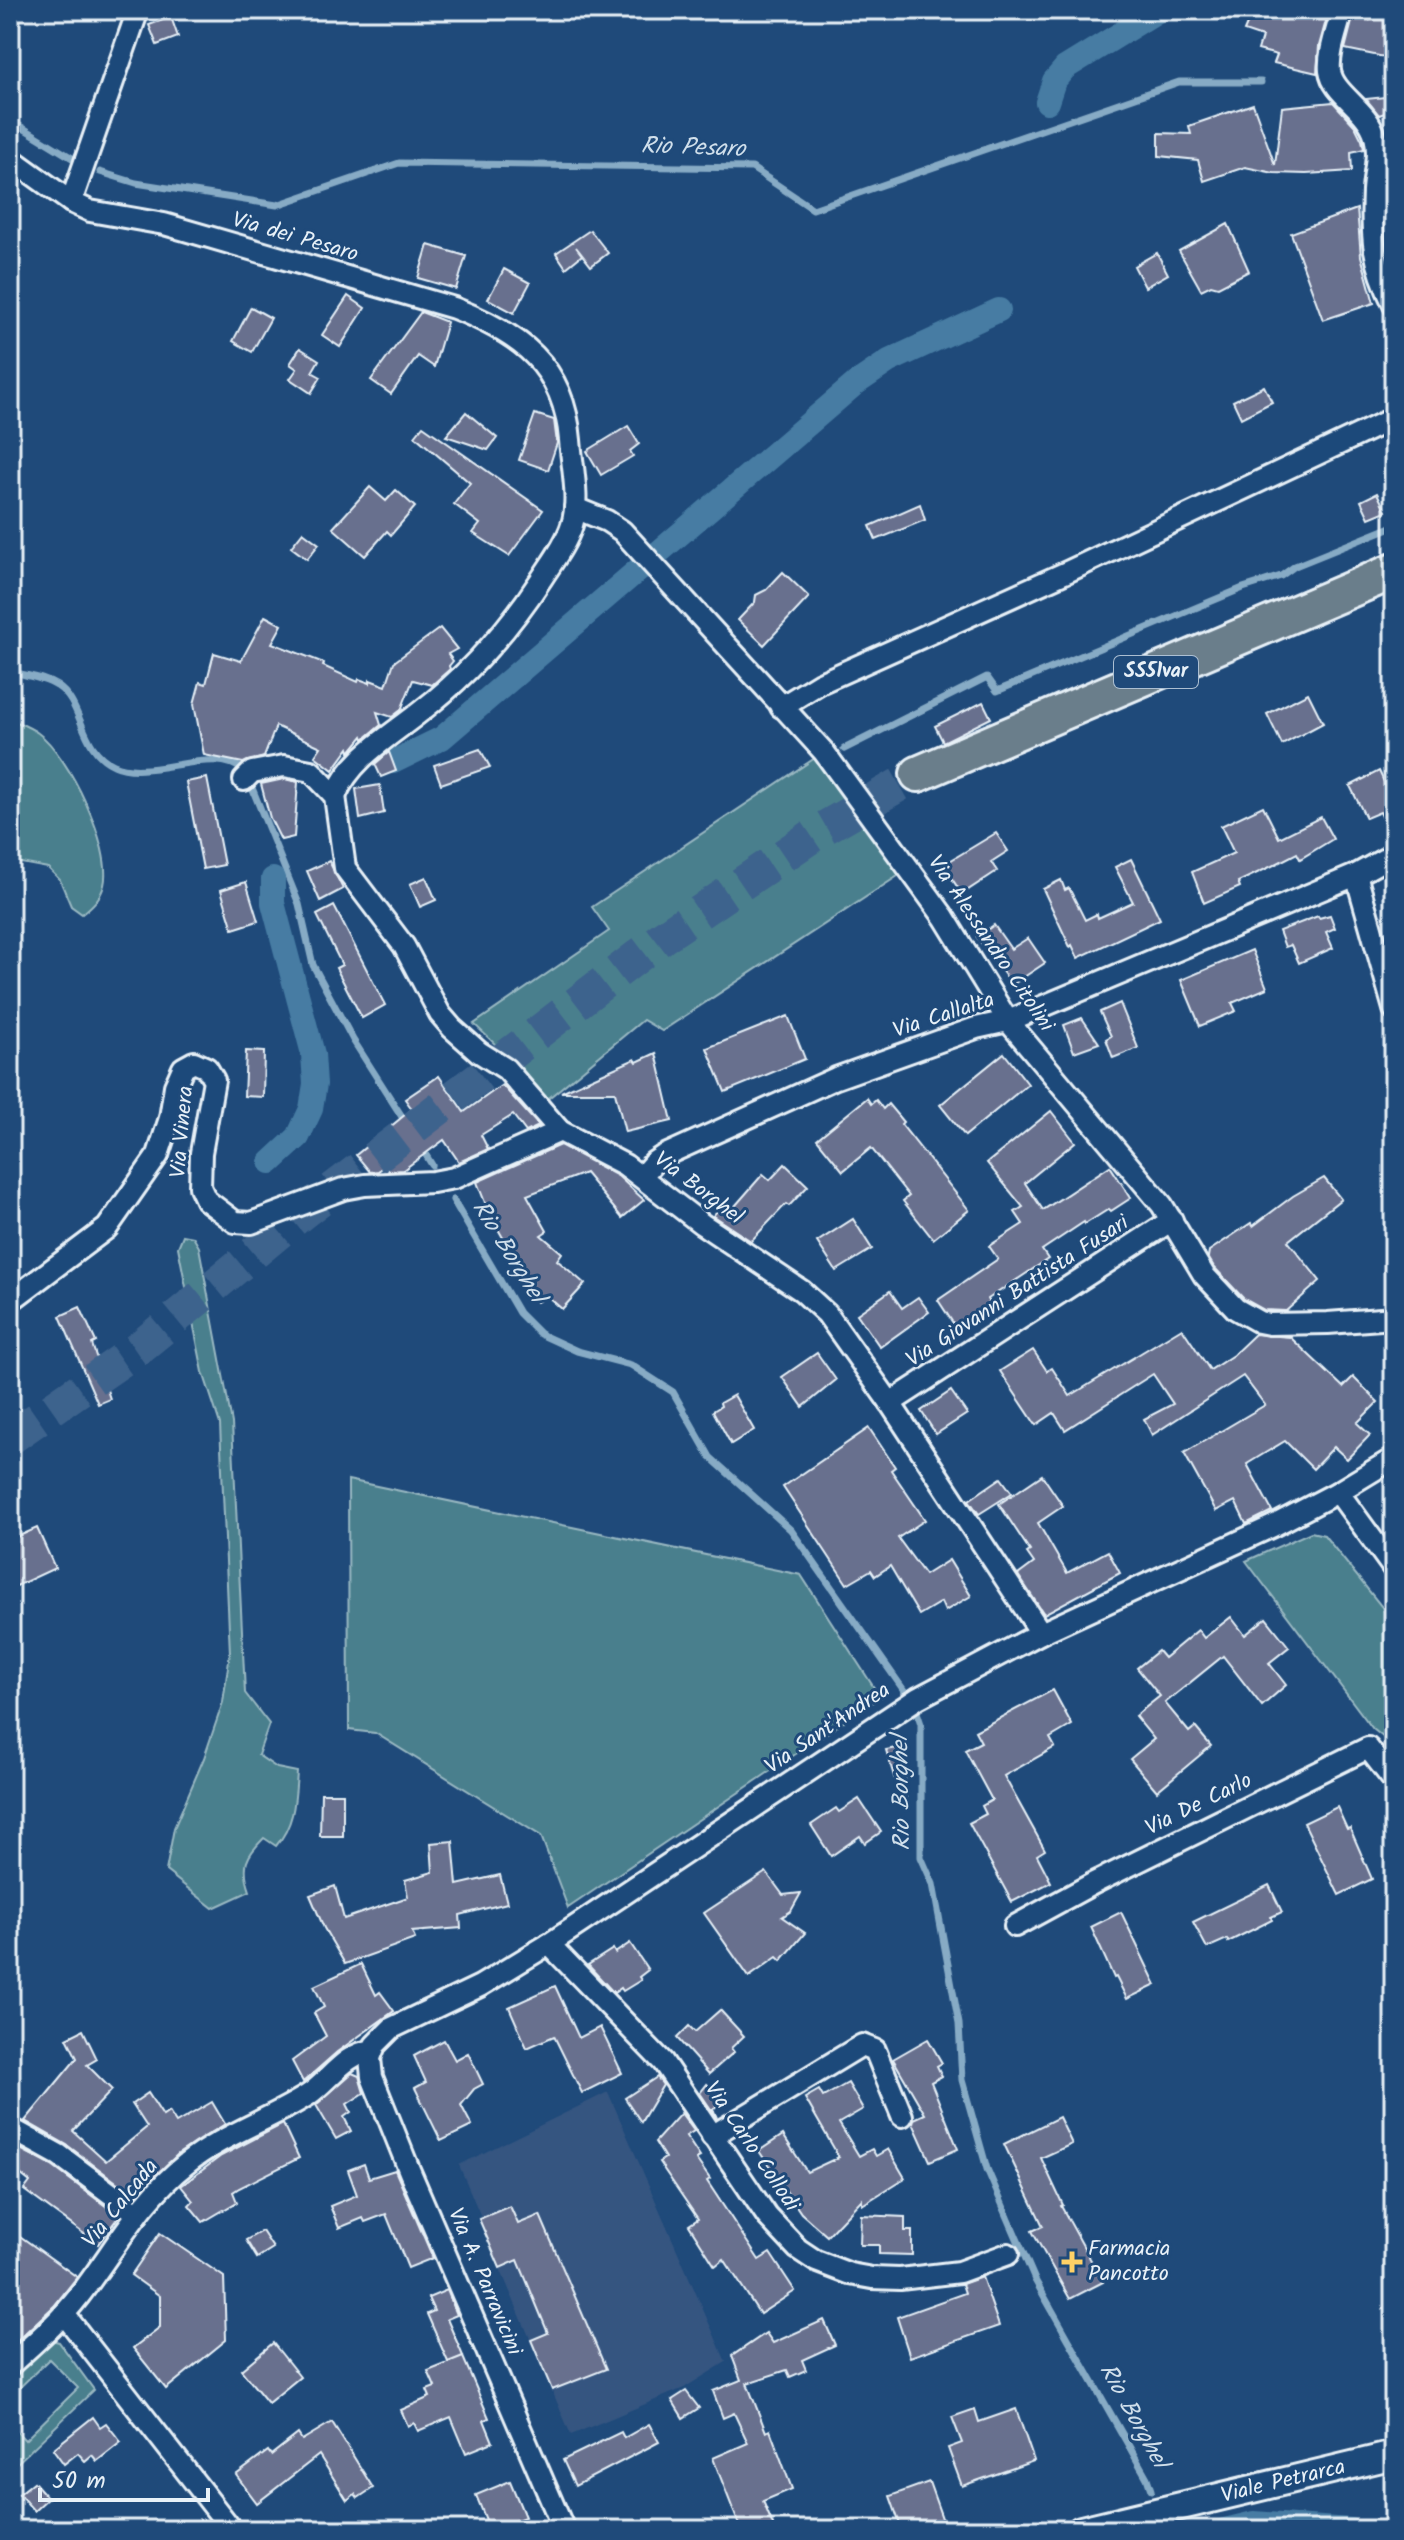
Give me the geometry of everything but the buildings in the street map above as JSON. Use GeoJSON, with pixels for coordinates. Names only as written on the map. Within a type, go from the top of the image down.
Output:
{"type":"FeatureCollection","features":[{"type":"Feature","properties":{"kind":"main road","name":"SS51var"},"geometry":{"type":"LineString","coordinates":[[918,774],[1394,571]]}},
{"type":"Feature","properties":{"kind":"street"},"geometry":{"type":"LineString","coordinates":[[71,202],[138,10]]}},
{"type":"Feature","properties":{"kind":"street"},"geometry":{"type":"LineString","coordinates":[[1342,10],[1330,68],[1337,86],[1364,113],[1376,140],[1374,255],[1394,305]]}},
{"type":"Feature","properties":{"kind":"street","name":"Via dei Pesaro"},"geometry":{"type":"LineString","coordinates":[[10,158],[71,202],[90,211],[164,224],[454,308],[488,322],[519,341],[558,386],[568,418],[575,508]]}},
{"type":"Feature","properties":{"kind":"street"},"geometry":{"type":"LineString","coordinates":[[781,707],[820,683],[1069,571],[1394,418]]}},
{"type":"Feature","properties":{"kind":"street"},"geometry":{"type":"LineString","coordinates":[[248,776],[284,766],[311,771],[335,796],[343,777],[373,748],[449,688],[502,633],[558,553],[572,525],[575,508]]}},
{"type":"Feature","properties":{"kind":"street","name":"Via Alessandro Citolini"},"geometry":{"type":"LineString","coordinates":[[575,508],[607,521],[634,544],[824,752],[897,850],[969,956],[1008,1021],[1162,1205],[1204,1275],[1236,1309],[1259,1322],[1328,1323],[1394,1318]]}},
{"type":"Feature","properties":{"kind":"street","name":"Via Borghel"},"geometry":{"type":"LineString","coordinates":[[335,796],[345,868],[404,946],[440,1014],[479,1052],[506,1069],[560,1131],[579,1143],[612,1156],[642,1176],[702,1224],[817,1303],[839,1329],[890,1403],[1041,1633]]}},
{"type":"Feature","properties":{"kind":"street","name":"Via Callalta"},"geometry":{"type":"LineString","coordinates":[[642,1176],[663,1156],[836,1078],[976,1028],[1008,1021],[1356,875],[1394,854]]}},
{"type":"Feature","properties":{"kind":"street"},"geometry":{"type":"LineString","coordinates":[[1356,875],[1394,1009]]}},
{"type":"Feature","properties":{"kind":"street","name":"Via Vinera"},"geometry":{"type":"LineString","coordinates":[[10,1301],[107,1228],[158,1155],[170,1118],[175,1086],[183,1068],[194,1062],[207,1068],[214,1080],[201,1153],[200,1187],[206,1200],[235,1222],[251,1223],[343,1189],[454,1178],[560,1131]]}},
{"type":"Feature","properties":{"kind":"street","name":"Via Giovanni Battista Fusari"},"geometry":{"type":"LineString","coordinates":[[890,1403],[1172,1220]]}},
{"type":"Feature","properties":{"kind":"street","name":"Via Sant'Andrea"},"geometry":{"type":"LineString","coordinates":[[372,2051],[392,2028],[480,1986],[549,1944],[912,1702],[1041,1633],[1273,1526],[1394,1458]]}},
{"type":"Feature","properties":{"kind":"street"},"geometry":{"type":"LineString","coordinates":[[1338,1492],[1394,1569]]}},
{"type":"Feature","properties":{"kind":"street","name":"Via De Carlo"},"geometry":{"type":"LineString","coordinates":[[1015,1926],[1094,1883],[1368,1748],[1394,1781]]}},
{"type":"Feature","properties":{"kind":"street","name":"Via Carlo Collodi"},"geometry":{"type":"LineString","coordinates":[[549,1944],[663,2062],[780,2232],[798,2249],[831,2269],[872,2278],[900,2279],[959,2272],[1008,2254]]}},
{"type":"Feature","properties":{"kind":"street"},"geometry":{"type":"LineString","coordinates":[[712,2136],[862,2045],[875,2050],[902,2116]]}},
{"type":"Feature","properties":{"kind":"street","name":"Via Calcada"},"geometry":{"type":"LineString","coordinates":[[10,2365],[64,2314],[138,2214],[186,2163],[294,2104],[316,2090],[351,2058],[372,2051]]}},
{"type":"Feature","properties":{"kind":"street","name":"Via A. Parravicini"},"geometry":{"type":"LineString","coordinates":[[372,2051],[372,2077],[410,2172],[564,2530]]}},
{"type":"Feature","properties":{"kind":"street"},"geometry":{"type":"LineString","coordinates":[[10,2128],[59,2155],[138,2214]]}},
{"type":"Feature","properties":{"kind":"street"},"geometry":{"type":"LineString","coordinates":[[64,2314],[232,2530]]}},
{"type":"Feature","properties":{"kind":"street","name":"Viale Petrarca"},"geometry":{"type":"LineString","coordinates":[[1081,2530],[1394,2455]]}},
{"type":"Feature","properties":{"kind":"shaded area"},"geometry":{"type":"Polygon","coordinates":[[[608,2092],[726,2362],[684,2388],[571,2435],[459,2165],[608,2092]]]}},
{"type":"Feature","properties":{"kind":"green space"},"geometry":{"type":"Polygon","coordinates":[[[10,719],[35,731],[50,744],[75,781],[95,826],[102,849],[104,885],[93,905],[82,914],[71,906],[60,880],[48,868],[10,861],[10,719]]]}},
{"type":"Feature","properties":{"kind":"green space"},"geometry":{"type":"Polygon","coordinates":[[[824,752],[910,868],[662,1031],[643,1020],[544,1102],[524,1072],[474,1024],[609,931],[592,907],[824,752]]]}},
{"type":"Feature","properties":{"kind":"green space"},"geometry":{"type":"Polygon","coordinates":[[[183,1235],[193,1237],[199,1247],[232,1423],[245,1693],[269,1724],[258,1755],[277,1768],[297,1772],[293,1811],[282,1838],[276,1846],[264,1838],[247,1862],[250,1891],[213,1908],[166,1871],[174,1828],[204,1758],[223,1702],[230,1653],[220,1424],[203,1372],[178,1247],[183,1235]]]}},
{"type":"Feature","properties":{"kind":"green space"},"geometry":{"type":"Polygon","coordinates":[[[348,1480],[801,1575],[880,1697],[568,1908],[541,1836],[375,1733],[349,1730],[348,1480]]]}},
{"type":"Feature","properties":{"kind":"green space"},"geometry":{"type":"Polygon","coordinates":[[[1311,1532],[1324,1535],[1394,1622],[1394,1746],[1373,1729],[1246,1561],[1311,1532]]]}},
{"type":"Feature","properties":{"kind":"green space"},"geometry":{"type":"Polygon","coordinates":[[[51,2340],[59,2342],[94,2390],[10,2470],[10,2425],[25,2440],[78,2388],[49,2359],[10,2397],[10,2379],[51,2340]]]}},
{"type":"Feature","properties":{"kind":"waterway"},"geometry":{"type":"LineString","coordinates":[[1047,102],[1054,81],[1065,68],[1159,10]]}},
{"type":"Feature","properties":{"kind":"waterway","name":"Rio Pesaro"},"geometry":{"type":"LineString","coordinates":[[100,172],[136,183],[277,205],[399,163],[752,168],[813,209],[1179,82],[1261,82]]}},
{"type":"Feature","properties":{"kind":"waterway","name":"Rio Pesaro"},"geometry":{"type":"LineString","coordinates":[[10,120],[82,164]]}},
{"type":"Feature","properties":{"kind":"waterway"},"geometry":{"type":"LineString","coordinates":[[393,762],[442,738],[855,384],[889,361],[999,310]]}},
{"type":"Feature","properties":{"kind":"waterway"},"geometry":{"type":"LineString","coordinates":[[844,749],[987,677],[997,691],[1243,588],[1281,576],[1295,566],[1394,526]]}},
{"type":"Feature","properties":{"kind":"waterway","name":"Rio Borghel"},"geometry":{"type":"LineString","coordinates":[[10,671],[46,681],[66,694],[94,749],[114,765],[146,769],[219,761],[234,764],[246,773],[299,904],[313,965],[353,1040],[406,1123]]}},
{"type":"Feature","properties":{"kind":"waterway"},"geometry":{"type":"LineString","coordinates":[[271,1162],[298,1137],[311,1109],[315,1084],[313,1054],[273,903],[273,879]]}},
{"type":"Feature","properties":{"kind":"waterway","name":"Rio Borghel"},"geometry":{"type":"LineString","coordinates":[[421,1147],[432,1165]]}},
{"type":"Feature","properties":{"kind":"waterway","name":"Rio Borghel"},"geometry":{"type":"LineString","coordinates":[[453,1200],[519,1313],[540,1334],[577,1351],[631,1365],[673,1392],[710,1457],[791,1530],[915,1706],[921,1724],[921,1857],[933,1884],[959,2024],[962,2080],[987,2169],[1035,2280],[1151,2490]]}},
{"type":"Feature","properties":{"kind":"waterway"},"geometry":{"type":"LineString","coordinates":[[118,2190],[133,2195]]}},
{"type":"Feature","properties":{"kind":"waterway","name":"Rio Borghel"},"geometry":{"type":"LineString","coordinates":[[1160,2517],[1164,2530]]}},
{"type":"Feature","properties":{"kind":"waterway"},"geometry":{"type":"LineString","coordinates":[[1225,2530],[1254,2523],[1350,2530]]}},
{"type":"Feature","properties":{"kind":"tunnel"},"geometry":{"type":"LineString","coordinates":[[10,1438],[139,1348],[302,1213],[663,937],[824,828],[918,774]]}},
{"type":"Feature","properties":{"kind":"place","name":"Farmacia Pancotto"},"geometry":{"type":"Point","coordinates":[1072,2262]}}]}
